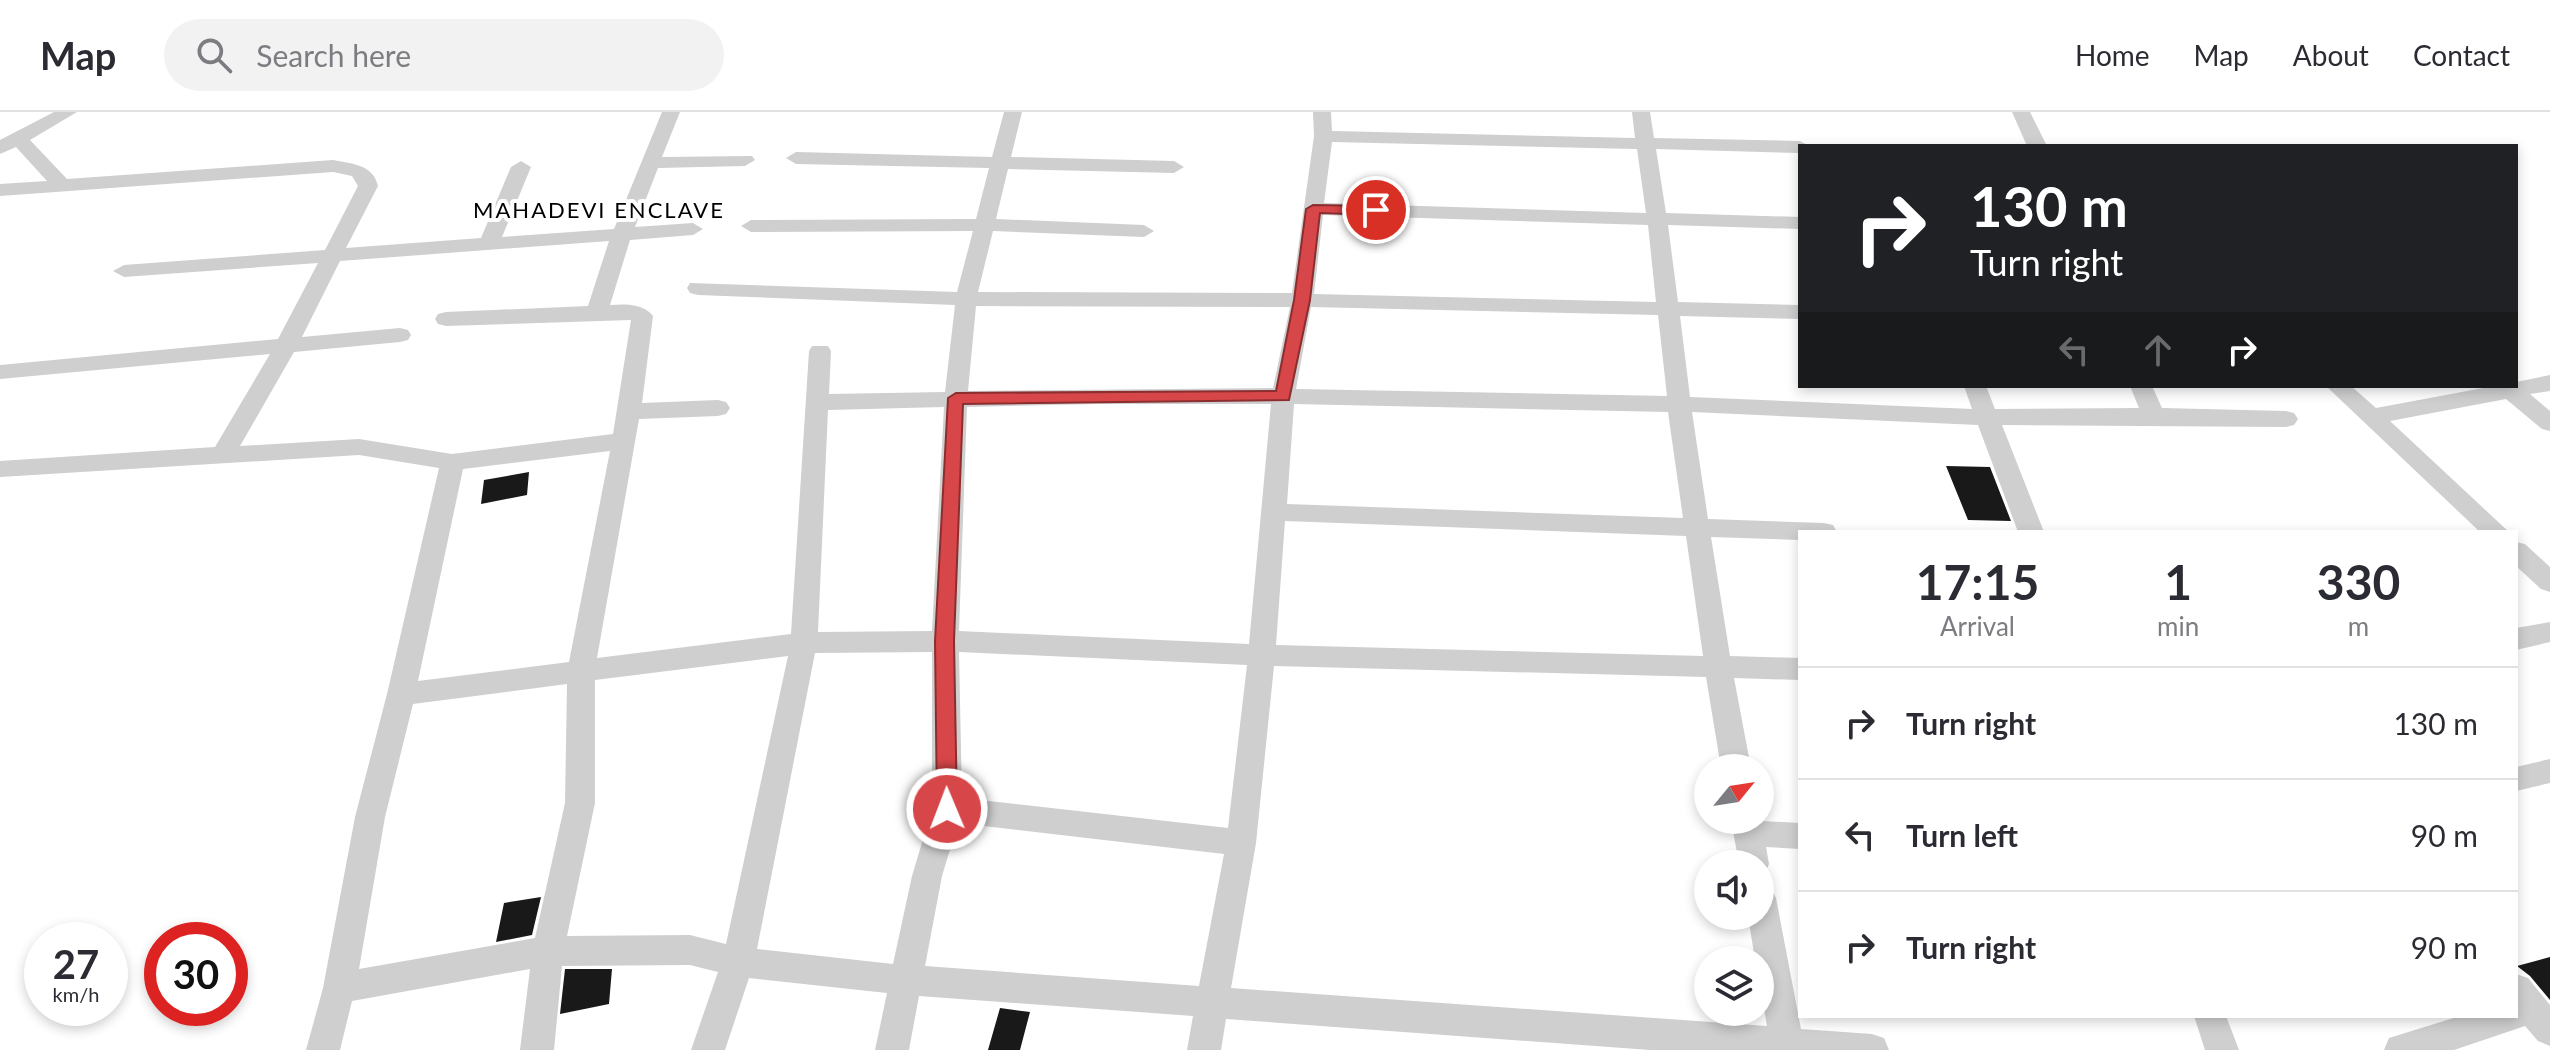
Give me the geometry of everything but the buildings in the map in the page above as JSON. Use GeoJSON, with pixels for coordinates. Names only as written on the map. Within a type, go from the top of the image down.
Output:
{"type":"FeatureCollection","features":[{"type":"Feature","properties":{"kind":"street"},"geometry":{"type":"LineString","coordinates":[[0,148],[68,112]]}},
{"type":"Feature","properties":{"kind":"street"},"geometry":{"type":"LineString","coordinates":[[597,312],[622,233],[671,112]]}},
{"type":"Feature","properties":{"kind":"street"},"geometry":{"type":"LineString","coordinates":[[892,1050],[927,876],[947,809],[945,641],[956,398],[966,299],[1013,112]]}},
{"type":"Feature","properties":{"kind":"street"},"geometry":{"type":"LineString","coordinates":[[1641,112],[1697,529],[1733,754]]}},
{"type":"Feature","properties":{"kind":"street"},"geometry":{"type":"LineString","coordinates":[[2021,112],[2036,144]]}},
{"type":"Feature","properties":{"kind":"street"},"geometry":{"type":"LineString","coordinates":[[1204,1050],[1241,843],[1262,655],[1283,396],[1302,300],[1322,124],[1644,142],[1798,147]]}},
{"type":"Feature","properties":{"kind":"street"},"geometry":{"type":"LineString","coordinates":[[18,138],[63,186]]}},
{"type":"Feature","properties":{"kind":"street"},"geometry":{"type":"LineString","coordinates":[[796,158],[1174,167]]}},
{"type":"Feature","properties":{"kind":"street"},"geometry":{"type":"LineString","coordinates":[[648,163],[745,160]]}},
{"type":"Feature","properties":{"kind":"street"},"geometry":{"type":"LineString","coordinates":[[0,190],[333,166],[358,171],[366,177],[368,186],[287,344],[223,454]]}},
{"type":"Feature","properties":{"kind":"street"},"geometry":{"type":"LineString","coordinates":[[489,244],[521,167]]}},
{"type":"Feature","properties":{"kind":"street"},"geometry":{"type":"LineString","coordinates":[[1313,209],[1798,223]]}},
{"type":"Feature","properties":{"kind":"street"},"geometry":{"type":"LineString","coordinates":[[751,226],[984,225],[1144,231]]}},
{"type":"Feature","properties":{"kind":"street"},"geometry":{"type":"LineString","coordinates":[[124,271],[693,229]]}},
{"type":"Feature","properties":{"kind":"street"},"geometry":{"type":"LineString","coordinates":[[698,288],[966,299],[1302,300],[1798,312]]}},
{"type":"Feature","properties":{"kind":"street"},"geometry":{"type":"LineString","coordinates":[[446,319],[628,311],[642,316],[629,411],[581,670],[580,803],[548,951],[537,1050]]}},
{"type":"Feature","properties":{"kind":"street"},"geometry":{"type":"LineString","coordinates":[[0,372],[400,335]]}},
{"type":"Feature","properties":{"kind":"street"},"geometry":{"type":"LineString","coordinates":[[708,1050],[738,962],[804,643],[816,418],[820,402],[820,351]]}},
{"type":"Feature","properties":{"kind":"street"},"geometry":{"type":"LineString","coordinates":[[2371,417],[2550,383]]}},
{"type":"Feature","properties":{"kind":"street"},"geometry":{"type":"LineString","coordinates":[[1976,388],[2030,530]]}},
{"type":"Feature","properties":{"kind":"street"},"geometry":{"type":"LineString","coordinates":[[2142,388],[2154,416]]}},
{"type":"Feature","properties":{"kind":"street"},"geometry":{"type":"LineString","coordinates":[[2339,388],[2494,530]]}},
{"type":"Feature","properties":{"kind":"street"},"geometry":{"type":"LineString","coordinates":[[2511,391],[2550,423]]}},
{"type":"Feature","properties":{"kind":"street"},"geometry":{"type":"LineString","coordinates":[[820,402],[1283,396],[1679,404],[1985,417],[2286,419]]}},
{"type":"Feature","properties":{"kind":"street"},"geometry":{"type":"LineString","coordinates":[[629,411],[718,408]]}},
{"type":"Feature","properties":{"kind":"street"},"geometry":{"type":"LineString","coordinates":[[0,469],[359,447],[452,462],[621,441]]}},
{"type":"Feature","properties":{"kind":"street"},"geometry":{"type":"LineString","coordinates":[[323,1050],[339,988],[370,817],[401,694],[452,462]]}},
{"type":"Feature","properties":{"kind":"street"},"geometry":{"type":"LineString","coordinates":[[1272,512],[1798,531]]}},
{"type":"Feature","properties":{"kind":"street"},"geometry":{"type":"LineString","coordinates":[[2518,553],[2550,582]]}},
{"type":"Feature","properties":{"kind":"street"},"geometry":{"type":"LineString","coordinates":[[2518,639],[2550,632]]}},
{"type":"Feature","properties":{"kind":"street"},"geometry":{"type":"LineString","coordinates":[[401,694],[804,643],[945,641],[1262,655],[1798,669]]}},
{"type":"Feature","properties":{"kind":"street"},"geometry":{"type":"LineString","coordinates":[[947,809],[1241,843]]}},
{"type":"Feature","properties":{"kind":"street"},"geometry":{"type":"LineString","coordinates":[[1774,832],[1798,836]]}},
{"type":"Feature","properties":{"kind":"street"},"geometry":{"type":"LineString","coordinates":[[1766,930],[1788,1047]]}},
{"type":"Feature","properties":{"kind":"street"},"geometry":{"type":"LineString","coordinates":[[339,988],[548,951],[690,950],[738,962],[905,980],[1788,1047],[1872,1050]]}},
{"type":"Feature","properties":{"kind":"street"},"geometry":{"type":"LineString","coordinates":[[2211,1018],[2222,1050]]}},
{"type":"Feature","properties":{"kind":"street"},"geometry":{"type":"LineString","coordinates":[[2401,1050],[2506,1018]]}},
{"type":"Feature","properties":{"kind":"district","name":"MAHADEVI ENCLAVE"},"geometry":{"type":"Point","coordinates":[599,209]}},
{"type":"Feature","properties":{"kind":"route"},"geometry":{"type":"LineString","coordinates":[[947,809],[945,641],[956,398],[1283,396],[1302,300],[1313,209],[1376,210]]}}]}
